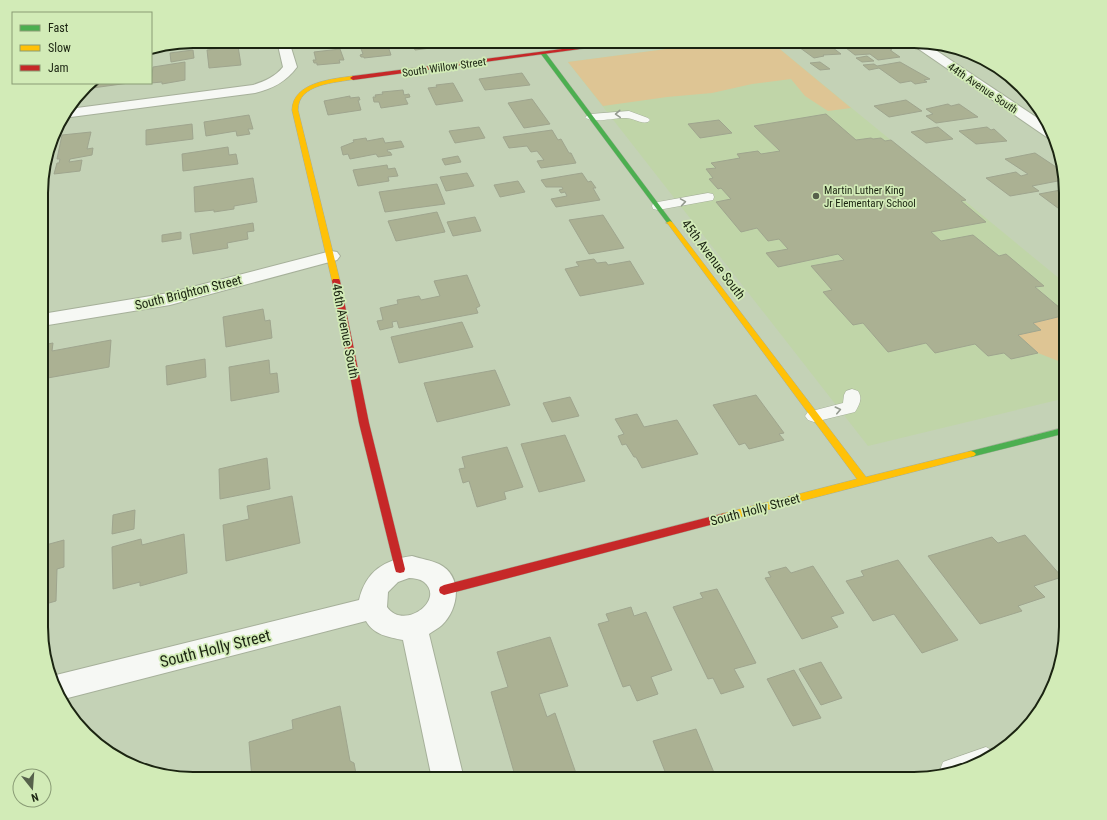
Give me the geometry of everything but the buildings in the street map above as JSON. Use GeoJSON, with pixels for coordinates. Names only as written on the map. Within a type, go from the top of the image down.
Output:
{"type":"FeatureCollection","features":[{"type":"Feature","properties":{"kind":"street"},"geometry":{"type":"LineString","coordinates":[[71,113],[238,92],[269,84],[286,73],[290,67],[285,48]]}},
{"type":"Feature","properties":{"kind":"street","name":"South Willow Street"},"geometry":{"type":"LineString","coordinates":[[301,94],[314,87],[340,80],[586,48]]}},
{"type":"Feature","properties":{"kind":"street","name":"44th Avenue South"},"geometry":{"type":"LineString","coordinates":[[924,48],[1043,128]]}},
{"type":"Feature","properties":{"kind":"street","name":"45th Avenue South"},"geometry":{"type":"LineString","coordinates":[[543,54],[864,481]]}},
{"type":"Feature","properties":{"kind":"street","name":"46th Avenue South"},"geometry":{"type":"LineString","coordinates":[[301,94],[296,101],[295,110],[331,256],[364,423],[400,569]]}},
{"type":"Feature","properties":{"kind":"street","name":"South Brighton Street"},"geometry":{"type":"LineString","coordinates":[[48,319],[170,299],[331,256]]}},
{"type":"Feature","properties":{"kind":"street","name":"South Holly Street"},"geometry":{"type":"LineString","coordinates":[[444,590],[1059,432]]}},
{"type":"Feature","properties":{"kind":"street"},"geometry":{"type":"LineString","coordinates":[[412,567],[424,568],[434,573],[441,581],[444,590],[444,601],[439,611],[431,619],[414,627],[398,628],[387,624],[378,618],[373,608],[372,600],[374,591],[379,582],[388,574],[400,569],[412,567]]}},
{"type":"Feature","properties":{"kind":"street","name":"South Holly Street"},"geometry":{"type":"LineString","coordinates":[[61,687],[373,608]]}},
{"type":"Feature","properties":{"kind":"street"},"geometry":{"type":"LineString","coordinates":[[414,627],[446,772]]}},
{"type":"Feature","properties":{"kind":"lane"},"geometry":{"type":"LineString","coordinates":[[591,117],[629,114],[644,120]]}},
{"type":"Feature","properties":{"kind":"lane"},"geometry":{"type":"LineString","coordinates":[[658,206],[708,197]]}},
{"type":"Feature","properties":{"kind":"lane"},"geometry":{"type":"LineString","coordinates":[[814,416],[849,408],[852,403],[852,395]]}},
{"type":"Feature","properties":{"kind":"shaded area","name":"Martin Luther King Jr Elementary School"},"geometry":{"type":"Polygon","coordinates":[[[674,48],[779,48],[1059,278],[1059,400],[868,446],[568,62],[674,48]]]}},
{"type":"Feature","properties":{"kind":"shaded area"},"geometry":{"type":"Polygon","coordinates":[[[674,48],[778,48],[851,108],[828,111],[805,96],[791,79],[752,84],[712,93],[667,97],[603,106],[568,62],[674,48]]]}},
{"type":"Feature","properties":{"kind":"shaded area"},"geometry":{"type":"Polygon","coordinates":[[[1059,317],[1059,361],[1038,353],[1018,335],[1040,330],[1033,323],[1059,317]]]}},
{"type":"Feature","properties":{"kind":"traffic: fast"},"geometry":{"type":"LineString","coordinates":[[543,53],[670,223]]}},
{"type":"Feature","properties":{"kind":"traffic: fast"},"geometry":{"type":"LineString","coordinates":[[971,454],[1059,432]]}},
{"type":"Feature","properties":{"kind":"traffic: slow"},"geometry":{"type":"LineString","coordinates":[[336,281],[295,105],[300,95],[313,87],[353,78]]}},
{"type":"Feature","properties":{"kind":"traffic: slow"},"geometry":{"type":"LineString","coordinates":[[670,223],[864,481]]}},
{"type":"Feature","properties":{"kind":"traffic: slow"},"geometry":{"type":"LineString","coordinates":[[725,517],[971,454]]}},
{"type":"Feature","properties":{"kind":"traffic: jam"},"geometry":{"type":"LineString","coordinates":[[353,78],[583,48]]}},
{"type":"Feature","properties":{"kind":"traffic: jam"},"geometry":{"type":"LineString","coordinates":[[336,281],[364,423],[400,569]]}},
{"type":"Feature","properties":{"kind":"traffic: jam"},"geometry":{"type":"LineString","coordinates":[[444,590],[725,517]]}},
{"type":"Feature","properties":{"kind":"place","name":"Martin Luther King Jr Elementary School"},"geometry":{"type":"Point","coordinates":[816,196]}}]}
